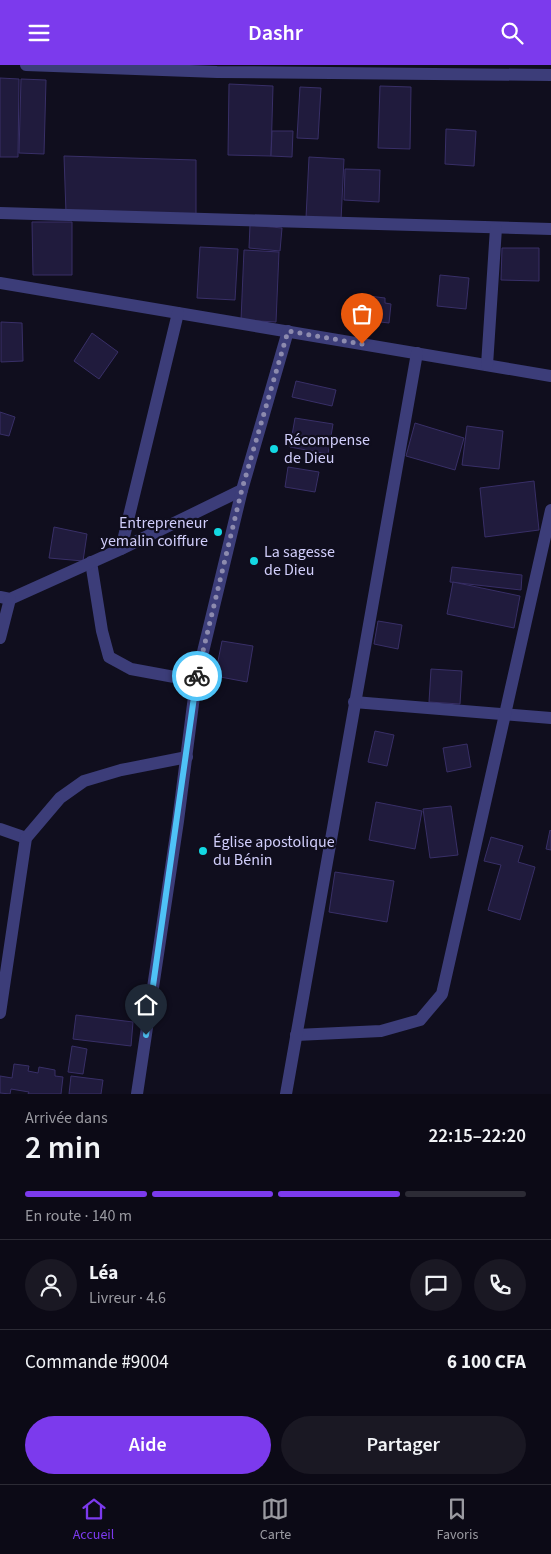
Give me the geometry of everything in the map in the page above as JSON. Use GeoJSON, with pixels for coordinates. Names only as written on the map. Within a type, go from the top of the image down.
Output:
{"type":"FeatureCollection","features":[{"type":"Feature","properties":{"kind":"street"},"geometry":{"type":"LineString","coordinates":[[26,65],[217,71],[551,75]]}},
{"type":"Feature","properties":{"kind":"street"},"geometry":{"type":"LineString","coordinates":[[0,213],[551,229]]}},
{"type":"Feature","properties":{"kind":"street"},"geometry":{"type":"LineString","coordinates":[[487,365],[496,228]]}},
{"type":"Feature","properties":{"kind":"street"},"geometry":{"type":"LineString","coordinates":[[0,283],[551,376]]}},
{"type":"Feature","properties":{"kind":"street"},"geometry":{"type":"LineString","coordinates":[[121,549],[178,313]]}},
{"type":"Feature","properties":{"kind":"street"},"geometry":{"type":"LineString","coordinates":[[137,1094],[187,757],[196,681],[242,489],[288,331]]}},
{"type":"Feature","properties":{"kind":"street"},"geometry":{"type":"LineString","coordinates":[[286,1094],[417,353]]}},
{"type":"Feature","properties":{"kind":"street"},"geometry":{"type":"LineString","coordinates":[[0,638],[5,598],[91,563],[242,489]]}},
{"type":"Feature","properties":{"kind":"street"},"geometry":{"type":"LineString","coordinates":[[296,1035],[381,1031],[420,1021],[442,994],[551,509]]}},
{"type":"Feature","properties":{"kind":"street"},"geometry":{"type":"LineString","coordinates":[[91,563],[102,631],[110,657],[131,669],[196,681]]}},
{"type":"Feature","properties":{"kind":"street"},"geometry":{"type":"LineString","coordinates":[[354,702],[551,718]]}},
{"type":"Feature","properties":{"kind":"street"},"geometry":{"type":"LineString","coordinates":[[0,1013],[26,837],[60,798],[84,781],[121,770],[187,757]]}},
{"type":"Feature","properties":{"kind":"street"},"geometry":{"type":"LineString","coordinates":[[0,829],[26,837]]}},
{"type":"Feature","properties":{"kind":"building"},"geometry":{"type":"Polygon","coordinates":[[[0,78],[19,79],[18,157],[0,157],[0,78]]]}},
{"type":"Feature","properties":{"kind":"building"},"geometry":{"type":"Polygon","coordinates":[[[21,79],[46,80],[44,154],[19,153],[21,79]]]}},
{"type":"Feature","properties":{"kind":"building"},"geometry":{"type":"Polygon","coordinates":[[[229,84],[273,86],[271,156],[228,155],[229,84]]]}},
{"type":"Feature","properties":{"kind":"building"},"geometry":{"type":"Polygon","coordinates":[[[380,86],[411,87],[410,149],[378,148],[380,86]]]}},
{"type":"Feature","properties":{"kind":"building"},"geometry":{"type":"Polygon","coordinates":[[[300,87],[321,88],[318,139],[297,138],[300,87]]]}},
{"type":"Feature","properties":{"kind":"building"},"geometry":{"type":"Polygon","coordinates":[[[446,129],[476,131],[474,166],[445,164],[446,129]]]}},
{"type":"Feature","properties":{"kind":"building"},"geometry":{"type":"Polygon","coordinates":[[[272,131],[293,131],[292,157],[271,156],[272,131]]]}},
{"type":"Feature","properties":{"kind":"building"},"geometry":{"type":"Polygon","coordinates":[[[64,156],[196,160],[196,217],[66,213],[64,156]]]}},
{"type":"Feature","properties":{"kind":"building"},"geometry":{"type":"Polygon","coordinates":[[[309,157],[344,159],[341,220],[306,218],[309,157]]]}},
{"type":"Feature","properties":{"kind":"building"},"geometry":{"type":"Polygon","coordinates":[[[345,169],[380,170],[379,202],[344,200],[345,169]]]}},
{"type":"Feature","properties":{"kind":"building"},"geometry":{"type":"Polygon","coordinates":[[[32,222],[72,222],[72,275],[33,275],[32,222]]]}},
{"type":"Feature","properties":{"kind":"building"},"geometry":{"type":"Polygon","coordinates":[[[250,225],[282,228],[280,251],[249,248],[250,225]]]}},
{"type":"Feature","properties":{"kind":"building"},"geometry":{"type":"Polygon","coordinates":[[[200,247],[238,249],[235,300],[197,298],[200,247]]]}},
{"type":"Feature","properties":{"kind":"building"},"geometry":{"type":"Polygon","coordinates":[[[502,248],[539,248],[539,281],[501,280],[502,248]]]}},
{"type":"Feature","properties":{"kind":"building"},"geometry":{"type":"Polygon","coordinates":[[[244,250],[279,252],[276,322],[241,320],[244,250]]]}},
{"type":"Feature","properties":{"kind":"building"},"geometry":{"type":"Polygon","coordinates":[[[440,275],[469,278],[466,309],[437,306],[440,275]]]}},
{"type":"Feature","properties":{"kind":"building"},"geometry":{"type":"Polygon","coordinates":[[[361,295],[385,298],[385,303],[391,304],[389,323],[372,321],[371,332],[357,331],[361,295]]]}},
{"type":"Feature","properties":{"kind":"building"},"geometry":{"type":"Polygon","coordinates":[[[1,322],[22,323],[23,361],[1,362],[1,322]]]}},
{"type":"Feature","properties":{"kind":"building"},"geometry":{"type":"Polygon","coordinates":[[[92,333],[118,352],[99,379],[74,361],[92,333]]]}},
{"type":"Feature","properties":{"kind":"building"},"geometry":{"type":"Polygon","coordinates":[[[296,381],[336,390],[332,406],[292,397],[296,381]]]}},
{"type":"Feature","properties":{"kind":"building"},"geometry":{"type":"Polygon","coordinates":[[[0,412],[15,417],[9,436],[0,434],[0,412]]]}},
{"type":"Feature","properties":{"kind":"building"},"geometry":{"type":"Polygon","coordinates":[[[295,418],[333,424],[328,454],[290,447],[295,418]]]}},
{"type":"Feature","properties":{"kind":"building"},"geometry":{"type":"Polygon","coordinates":[[[415,423],[464,438],[455,470],[406,456],[415,423]]]}},
{"type":"Feature","properties":{"kind":"building"},"geometry":{"type":"Polygon","coordinates":[[[467,426],[503,431],[499,469],[462,465],[467,426]]]}},
{"type":"Feature","properties":{"kind":"building"},"geometry":{"type":"Polygon","coordinates":[[[288,467],[319,472],[315,492],[285,487],[288,467]]]}},
{"type":"Feature","properties":{"kind":"building"},"geometry":{"type":"Polygon","coordinates":[[[534,481],[539,530],[485,537],[480,488],[534,481]]]}},
{"type":"Feature","properties":{"kind":"building"},"geometry":{"type":"Polygon","coordinates":[[[54,527],[87,534],[83,561],[49,558],[54,527]]]}},
{"type":"Feature","properties":{"kind":"building"},"geometry":{"type":"Polygon","coordinates":[[[452,567],[522,575],[521,590],[450,582],[452,567]]]}},
{"type":"Feature","properties":{"kind":"building"},"geometry":{"type":"Polygon","coordinates":[[[453,582],[520,596],[514,628],[447,614],[453,582]]]}},
{"type":"Feature","properties":{"kind":"building"},"geometry":{"type":"Polygon","coordinates":[[[378,621],[402,625],[398,649],[374,644],[378,621]]]}},
{"type":"Feature","properties":{"kind":"building"},"geometry":{"type":"Polygon","coordinates":[[[222,641],[253,646],[247,682],[215,676],[222,641]]]}},
{"type":"Feature","properties":{"kind":"building"},"geometry":{"type":"Polygon","coordinates":[[[431,669],[462,671],[460,704],[429,702],[431,669]]]}},
{"type":"Feature","properties":{"kind":"building"},"geometry":{"type":"Polygon","coordinates":[[[375,731],[394,735],[387,766],[368,762],[375,731]]]}},
{"type":"Feature","properties":{"kind":"building"},"geometry":{"type":"Polygon","coordinates":[[[467,744],[471,767],[447,772],[443,748],[467,744]]]}},
{"type":"Feature","properties":{"kind":"building"},"geometry":{"type":"Polygon","coordinates":[[[376,802],[422,811],[415,849],[369,840],[376,802]]]}},
{"type":"Feature","properties":{"kind":"building"},"geometry":{"type":"Polygon","coordinates":[[[451,806],[458,855],[430,858],[423,809],[451,806]]]}},
{"type":"Feature","properties":{"kind":"building"},"geometry":{"type":"Polygon","coordinates":[[[551,831],[551,850],[546,849],[551,831]]]}},
{"type":"Feature","properties":{"kind":"building"},"geometry":{"type":"Polygon","coordinates":[[[491,837],[523,846],[518,862],[535,867],[520,920],[488,910],[501,865],[484,861],[491,837]]]}},
{"type":"Feature","properties":{"kind":"building"},"geometry":{"type":"Polygon","coordinates":[[[335,872],[394,881],[387,922],[329,912],[335,872]]]}},
{"type":"Feature","properties":{"kind":"building"},"geometry":{"type":"Polygon","coordinates":[[[76,1015],[133,1022],[131,1046],[73,1039],[76,1015]]]}},
{"type":"Feature","properties":{"kind":"building"},"geometry":{"type":"Polygon","coordinates":[[[72,1046],[87,1049],[83,1074],[68,1072],[72,1046]]]}},
{"type":"Feature","properties":{"kind":"building"},"geometry":{"type":"Polygon","coordinates":[[[14,1064],[29,1066],[28,1071],[38,1073],[39,1067],[55,1070],[55,1076],[63,1077],[61,1094],[28,1094],[29,1092],[11,1089],[10,1094],[0,1093],[0,1076],[12,1078],[14,1064]]]}},
{"type":"Feature","properties":{"kind":"building"},"geometry":{"type":"Polygon","coordinates":[[[71,1076],[103,1080],[101,1094],[69,1094],[71,1076]]]}},
{"type":"Feature","properties":{"kind":"way so far"},"geometry":{"type":"LineString","coordinates":[[197,676],[242,489],[288,331],[362,344]]}},
{"type":"Feature","properties":{"kind":"place","name":"Récompense de Dieu"},"geometry":{"type":"Point","coordinates":[274,449]}},
{"type":"Feature","properties":{"kind":"place","name":"Entrepreneur yemalin coiffure"},"geometry":{"type":"Point","coordinates":[218,532]}},
{"type":"Feature","properties":{"kind":"place","name":"La sagesse de Dieu"},"geometry":{"type":"Point","coordinates":[254,561]}},
{"type":"Feature","properties":{"kind":"place","name":"Église apostolique du Bénin"},"geometry":{"type":"Point","coordinates":[203,851]}},
{"type":"Feature","properties":{"kind":"route"},"geometry":{"type":"LineString","coordinates":[[146,1035],[185,773],[197,676]]}}]}
